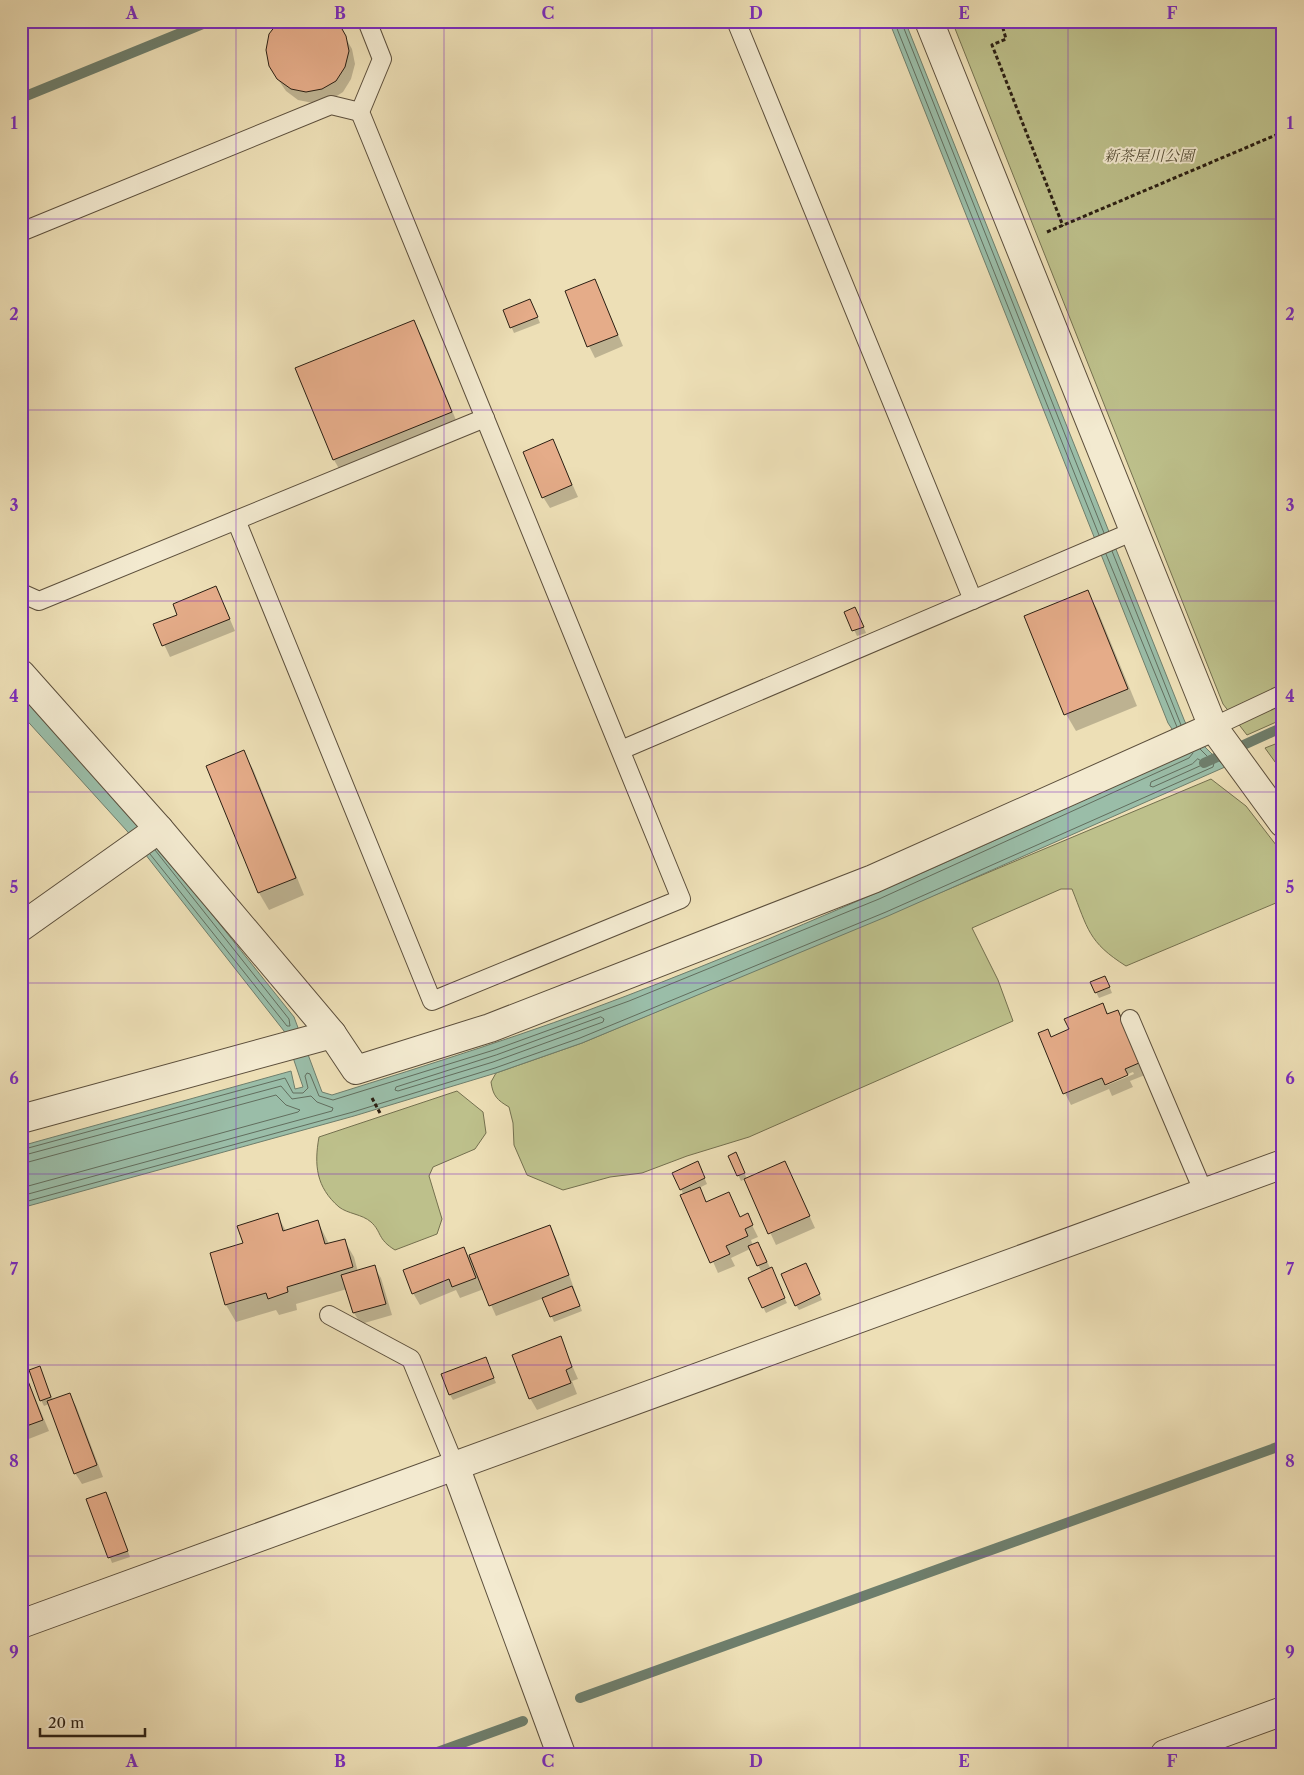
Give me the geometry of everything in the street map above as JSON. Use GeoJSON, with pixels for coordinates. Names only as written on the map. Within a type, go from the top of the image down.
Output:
{"type":"FeatureCollection","features":[{"type":"Feature","properties":{"kind":"street"},"geometry":{"type":"LineString","coordinates":[[930,21],[1019,244],[1126,535],[1195,734],[1242,768],[1283,823]]}},
{"type":"Feature","properties":{"kind":"street"},"geometry":{"type":"LineString","coordinates":[[21,674],[159,829],[325,1036],[356,1070],[490,1028],[873,879],[1195,734]]}},
{"type":"Feature","properties":{"kind":"street"},"geometry":{"type":"LineString","coordinates":[[21,927],[159,829]]}},
{"type":"Feature","properties":{"kind":"street"},"geometry":{"type":"LineString","coordinates":[[21,1119],[325,1036]]}},
{"type":"Feature","properties":{"kind":"street"},"geometry":{"type":"LineString","coordinates":[[21,1624],[1283,1164]]}},
{"type":"Feature","properties":{"kind":"street"},"geometry":{"type":"LineString","coordinates":[[455,1466],[561,1754]]}},
{"type":"Feature","properties":{"kind":"street"},"geometry":{"type":"LineString","coordinates":[[1165,1754],[1283,1711]]}},
{"type":"Feature","properties":{"kind":"lane"},"geometry":{"type":"LineString","coordinates":[[236,520],[432,1001],[681,899],[360,112],[382,59],[367,21]]}},
{"type":"Feature","properties":{"kind":"lane"},"geometry":{"type":"LineString","coordinates":[[736,21],[972,600]]}},
{"type":"Feature","properties":{"kind":"lane"},"geometry":{"type":"LineString","coordinates":[[21,232],[331,105],[360,112]]}},
{"type":"Feature","properties":{"kind":"lane"},"geometry":{"type":"LineString","coordinates":[[21,593],[39,601],[485,418]]}},
{"type":"Feature","properties":{"kind":"lane"},"geometry":{"type":"LineString","coordinates":[[621,750],[1126,535]]}},
{"type":"Feature","properties":{"kind":"lane"},"geometry":{"type":"LineString","coordinates":[[1195,734],[1283,694]]}},
{"type":"Feature","properties":{"kind":"lane"},"geometry":{"type":"LineString","coordinates":[[1130,1019],[1204,1193]]}},
{"type":"Feature","properties":{"kind":"lane"},"geometry":{"type":"LineString","coordinates":[[329,1315],[411,1359],[455,1466]]}},
{"type":"Feature","properties":{"kind":"path"},"geometry":{"type":"LineString","coordinates":[[1001,21],[1006,39],[992,45],[1063,226]]}},
{"type":"Feature","properties":{"kind":"path"},"geometry":{"type":"LineString","coordinates":[[1019,244],[1283,132]]}},
{"type":"Feature","properties":{"kind":"green space","name":"新茶屋川公園"},"geometry":{"type":"Polygon","coordinates":[[[952,21],[1283,21],[1283,719],[1247,735],[1223,704],[952,21]]]}},
{"type":"Feature","properties":{"kind":"green space"},"geometry":{"type":"Polygon","coordinates":[[[1283,741],[1283,773],[1265,748],[1283,741]]]}},
{"type":"Feature","properties":{"kind":"green space"},"geometry":{"type":"Polygon","coordinates":[[[1211,779],[1246,806],[1283,854],[1283,900],[1126,966],[1096,942],[1086,925],[1072,889],[1061,889],[972,928],[998,980],[1013,1021],[749,1137],[687,1156],[642,1173],[610,1177],[563,1190],[527,1175],[514,1145],[513,1123],[509,1107],[499,1100],[493,1091],[491,1082],[496,1073],[582,1043],[1211,779]]]}},
{"type":"Feature","properties":{"kind":"green space"},"geometry":{"type":"Polygon","coordinates":[[[457,1091],[483,1112],[486,1133],[475,1149],[433,1167],[429,1176],[442,1219],[437,1234],[395,1250],[382,1239],[371,1222],[339,1207],[325,1192],[318,1175],[317,1166],[319,1137],[457,1091]]]}},
{"type":"Feature","properties":{"kind":"water"},"geometry":{"type":"Polygon","coordinates":[[[889,21],[905,21],[1185,722],[1205,747],[1225,767],[888,916],[582,1043],[496,1073],[354,1116],[21,1208],[21,1146],[291,1071],[295,1089],[303,1087],[284,1031],[127,831],[21,714],[21,693],[139,823],[294,1017],[322,1092],[332,1095],[553,1023],[697,968],[909,879],[1188,753],[1168,723],[889,21]]]}},
{"type":"Feature","properties":{"kind":"building"},"geometry":{"type":"Polygon","coordinates":[[[279,21],[338,22],[346,36],[349,51],[345,67],[336,81],[322,89],[306,92],[291,89],[277,79],[269,66],[266,50],[269,34],[279,21]]]}},
{"type":"Feature","properties":{"kind":"building"},"geometry":{"type":"Polygon","coordinates":[[[595,279],[618,335],[587,347],[565,291],[595,279]]]}},
{"type":"Feature","properties":{"kind":"building"},"geometry":{"type":"Polygon","coordinates":[[[530,299],[538,317],[510,328],[503,310],[530,299]]]}},
{"type":"Feature","properties":{"kind":"building"},"geometry":{"type":"Polygon","coordinates":[[[414,320],[452,412],[333,460],[295,368],[414,320]]]}},
{"type":"Feature","properties":{"kind":"building"},"geometry":{"type":"Polygon","coordinates":[[[553,439],[572,485],[542,498],[523,452],[553,439]]]}},
{"type":"Feature","properties":{"kind":"building"},"geometry":{"type":"Polygon","coordinates":[[[216,586],[230,619],[162,646],[153,624],[177,615],[173,604],[216,586]]]}},
{"type":"Feature","properties":{"kind":"building"},"geometry":{"type":"Polygon","coordinates":[[[1088,590],[1128,689],[1064,715],[1024,616],[1088,590]]]}},
{"type":"Feature","properties":{"kind":"building"},"geometry":{"type":"Polygon","coordinates":[[[855,607],[864,627],[852,631],[844,612],[855,607]]]}},
{"type":"Feature","properties":{"kind":"building"},"geometry":{"type":"Polygon","coordinates":[[[244,750],[296,878],[258,893],[206,766],[244,750]]]}},
{"type":"Feature","properties":{"kind":"building"},"geometry":{"type":"Polygon","coordinates":[[[1105,976],[1110,987],[1095,993],[1090,982],[1105,976]]]}},
{"type":"Feature","properties":{"kind":"building"},"geometry":{"type":"Polygon","coordinates":[[[1103,1003],[1107,1014],[1118,1010],[1139,1063],[1125,1069],[1128,1075],[1105,1085],[1102,1078],[1063,1094],[1038,1033],[1048,1029],[1051,1037],[1069,1029],[1064,1019],[1103,1003]]]}},
{"type":"Feature","properties":{"kind":"building"},"geometry":{"type":"Polygon","coordinates":[[[736,1152],[745,1173],[737,1176],[728,1156],[736,1152]]]}},
{"type":"Feature","properties":{"kind":"building"},"geometry":{"type":"Polygon","coordinates":[[[698,1161],[705,1178],[680,1190],[672,1173],[698,1161]]]}},
{"type":"Feature","properties":{"kind":"building"},"geometry":{"type":"Polygon","coordinates":[[[785,1161],[810,1216],[768,1234],[744,1179],[785,1161]]]}},
{"type":"Feature","properties":{"kind":"building"},"geometry":{"type":"Polygon","coordinates":[[[700,1187],[706,1202],[729,1192],[740,1217],[748,1213],[753,1225],[745,1229],[748,1236],[726,1246],[730,1254],[710,1263],[680,1195],[700,1187]]]}},
{"type":"Feature","properties":{"kind":"building"},"geometry":{"type":"Polygon","coordinates":[[[278,1213],[283,1231],[318,1220],[325,1244],[345,1239],[353,1267],[287,1287],[288,1292],[268,1299],[266,1293],[225,1305],[210,1253],[243,1243],[237,1226],[278,1213]]]}},
{"type":"Feature","properties":{"kind":"building"},"geometry":{"type":"Polygon","coordinates":[[[550,1225],[569,1275],[489,1306],[469,1255],[550,1225]]]}},
{"type":"Feature","properties":{"kind":"building"},"geometry":{"type":"Polygon","coordinates":[[[758,1242],[767,1262],[757,1266],[748,1246],[758,1242]]]}},
{"type":"Feature","properties":{"kind":"building"},"geometry":{"type":"Polygon","coordinates":[[[464,1247],[476,1278],[452,1287],[449,1279],[412,1294],[403,1270],[464,1247]]]}},
{"type":"Feature","properties":{"kind":"building"},"geometry":{"type":"Polygon","coordinates":[[[806,1263],[820,1294],[795,1306],[781,1274],[806,1263]]]}},
{"type":"Feature","properties":{"kind":"building"},"geometry":{"type":"Polygon","coordinates":[[[375,1265],[386,1304],[353,1313],[341,1275],[375,1265]]]}},
{"type":"Feature","properties":{"kind":"building"},"geometry":{"type":"Polygon","coordinates":[[[772,1267],[785,1298],[762,1308],[748,1278],[772,1267]]]}},
{"type":"Feature","properties":{"kind":"building"},"geometry":{"type":"Polygon","coordinates":[[[572,1286],[580,1306],[550,1317],[542,1298],[572,1286]]]}},
{"type":"Feature","properties":{"kind":"building"},"geometry":{"type":"Polygon","coordinates":[[[561,1336],[572,1367],[566,1370],[571,1383],[529,1399],[512,1355],[561,1336]]]}},
{"type":"Feature","properties":{"kind":"building"},"geometry":{"type":"Polygon","coordinates":[[[486,1357],[494,1378],[449,1395],[441,1374],[486,1357]]]}},
{"type":"Feature","properties":{"kind":"building"},"geometry":{"type":"Polygon","coordinates":[[[40,1366],[51,1397],[40,1401],[29,1370],[40,1366]]]}},
{"type":"Feature","properties":{"kind":"building"},"geometry":{"type":"Polygon","coordinates":[[[21,1368],[23,1368],[43,1420],[21,1428],[21,1368]]]}},
{"type":"Feature","properties":{"kind":"building"},"geometry":{"type":"Polygon","coordinates":[[[70,1393],[97,1465],[74,1474],[47,1401],[70,1393]]]}},
{"type":"Feature","properties":{"kind":"building"},"geometry":{"type":"Polygon","coordinates":[[[106,1492],[128,1551],[108,1558],[86,1499],[106,1492]]]}},
{"type":"Feature","properties":{"kind":"waterway"},"geometry":{"type":"LineString","coordinates":[[21,98],[210,21]]}},
{"type":"Feature","properties":{"kind":"waterway"},"geometry":{"type":"LineString","coordinates":[[1204,763],[1283,727]]}},
{"type":"Feature","properties":{"kind":"waterway"},"geometry":{"type":"LineString","coordinates":[[580,1698],[1283,1445]]}},
{"type":"Feature","properties":{"kind":"waterway"},"geometry":{"type":"LineString","coordinates":[[432,1754],[523,1721]]}}]}
